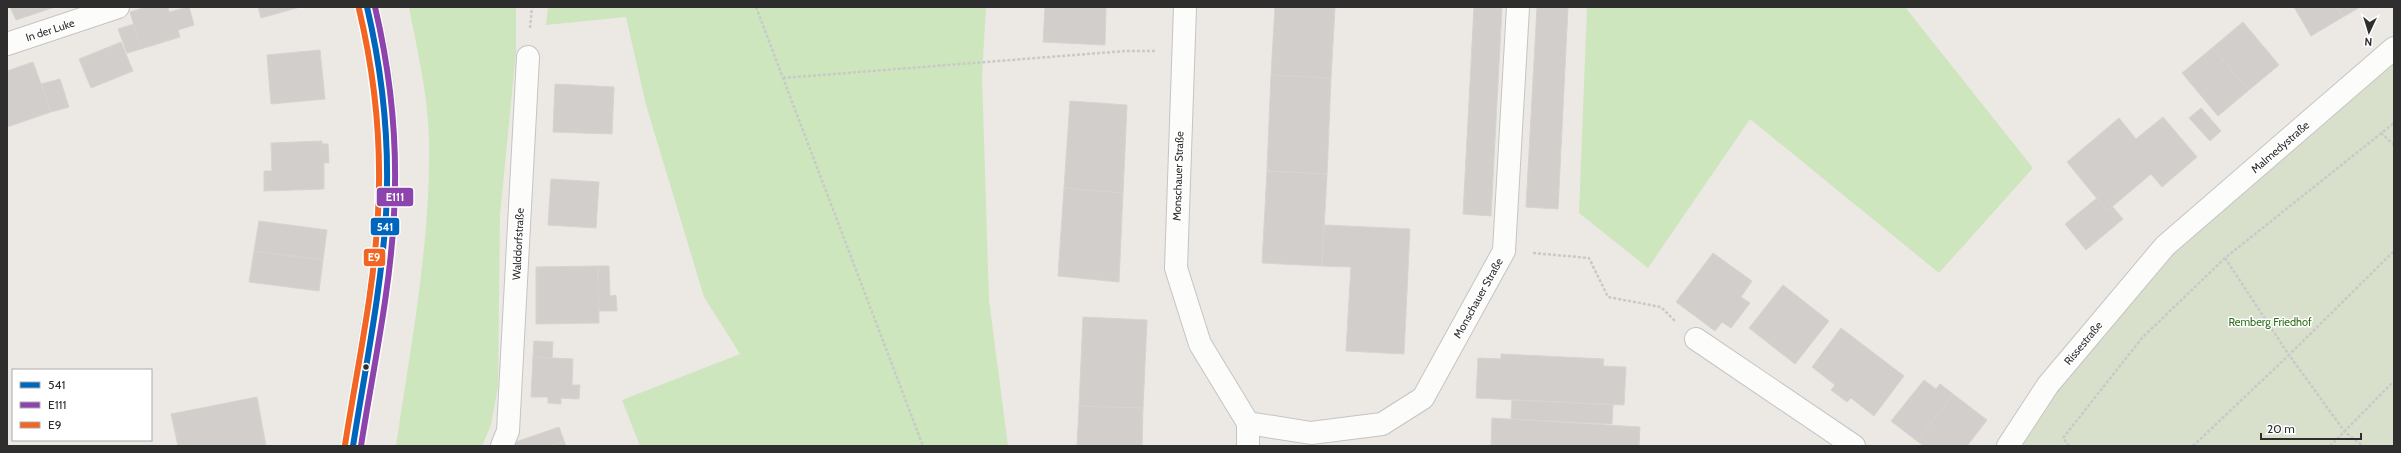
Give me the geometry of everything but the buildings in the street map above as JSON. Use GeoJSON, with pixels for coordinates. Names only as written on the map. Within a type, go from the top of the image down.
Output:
{"type":"FeatureCollection","features":[{"type":"Feature","properties":{"kind":"street","name":"In der Luke"},"geometry":{"type":"LineString","coordinates":[[7,44],[117,7]]}},
{"type":"Feature","properties":{"kind":"street"},"geometry":{"type":"LineString","coordinates":[[353,446],[380,273],[386,214],[384,120],[379,65],[367,7]]}},
{"type":"Feature","properties":{"kind":"street","name":"Monschauer Straße"},"geometry":{"type":"LineString","coordinates":[[1185,7],[1182,51],[1176,268],[1200,344],[1248,423],[1311,433],[1382,424],[1423,398],[1504,251],[1518,7]]}},
{"type":"Feature","properties":{"kind":"street","name":"Malmedystraße"},"geometry":{"type":"LineString","coordinates":[[2165,246],[2394,48]]}},
{"type":"Feature","properties":{"kind":"street","name":"Walddorfstraße"},"geometry":{"type":"LineString","coordinates":[[505,438],[528,57]]}},
{"type":"Feature","properties":{"kind":"street","name":"Rissestraße"},"geometry":{"type":"LineString","coordinates":[[2008,446],[2048,386],[2165,246]]}},
{"type":"Feature","properties":{"kind":"street"},"geometry":{"type":"LineString","coordinates":[[1696,339],[1854,446]]}},
{"type":"Feature","properties":{"kind":"street"},"geometry":{"type":"LineString","coordinates":[[1248,423],[1248,446]]}},
{"type":"Feature","properties":{"kind":"path"},"geometry":{"type":"LineString","coordinates":[[756,7],[923,446]]}},
{"type":"Feature","properties":{"kind":"path"},"geometry":{"type":"LineString","coordinates":[[783,78],[1125,51],[1182,51]]}},
{"type":"Feature","properties":{"kind":"path"},"geometry":{"type":"LineString","coordinates":[[2069,446],[2063,438],[2142,338],[2225,258],[2394,123]]}},
{"type":"Feature","properties":{"kind":"path"},"geometry":{"type":"LineString","coordinates":[[2381,132],[2394,145]]}},
{"type":"Feature","properties":{"kind":"path"},"geometry":{"type":"LineString","coordinates":[[1504,251],[1589,258],[1608,297],[1660,307],[1696,339]]}},
{"type":"Feature","properties":{"kind":"path"},"geometry":{"type":"LineString","coordinates":[[2193,446],[2290,355],[2394,251]]}},
{"type":"Feature","properties":{"kind":"path"},"geometry":{"type":"LineString","coordinates":[[2225,258],[2290,355],[2345,432],[2363,446]]}},
{"type":"Feature","properties":{"kind":"path"},"geometry":{"type":"LineString","coordinates":[[2330,446],[2394,381]]}},
{"type":"Feature","properties":{"kind":"green space"},"geometry":{"type":"Polygon","coordinates":[[[409,7],[516,7],[516,52],[500,215],[498,387],[491,425],[482,446],[396,446],[419,293],[427,216],[429,178],[427,106],[409,7]]]}},
{"type":"Feature","properties":{"kind":"green space"},"geometry":{"type":"Polygon","coordinates":[[[548,7],[986,7],[982,76],[989,300],[1008,446],[640,446],[622,400],[740,354],[704,297],[646,105],[626,17],[546,25],[548,7]]]}},
{"type":"Feature","properties":{"kind":"green space"},"geometry":{"type":"Polygon","coordinates":[[[1587,7],[1905,7],[2033,168],[1939,273],[1750,119],[1648,268],[1579,213],[1587,7]]]}},
{"type":"Feature","properties":{"kind":"green space","name":"Remberg Friedhof"},"geometry":{"type":"Polygon","coordinates":[[[2394,52],[2394,446],[2011,446],[2166,246],[2394,52]]]}},
{"type":"Feature","properties":{"kind":"transit line","name":"541"},"geometry":{"type":"LineString","coordinates":[[353,446],[384,244],[387,189],[384,110],[373,33],[367,7]]}},
{"type":"Feature","properties":{"kind":"transit line","name":"E111"},"geometry":{"type":"LineString","coordinates":[[361,446],[389,273],[395,189],[392,110],[381,33],[375,7]]}},
{"type":"Feature","properties":{"kind":"transit line","name":"E9"},"geometry":{"type":"LineString","coordinates":[[345,445],[373,272],[379,188],[376,110],[365,34],[359,9]]}}]}
